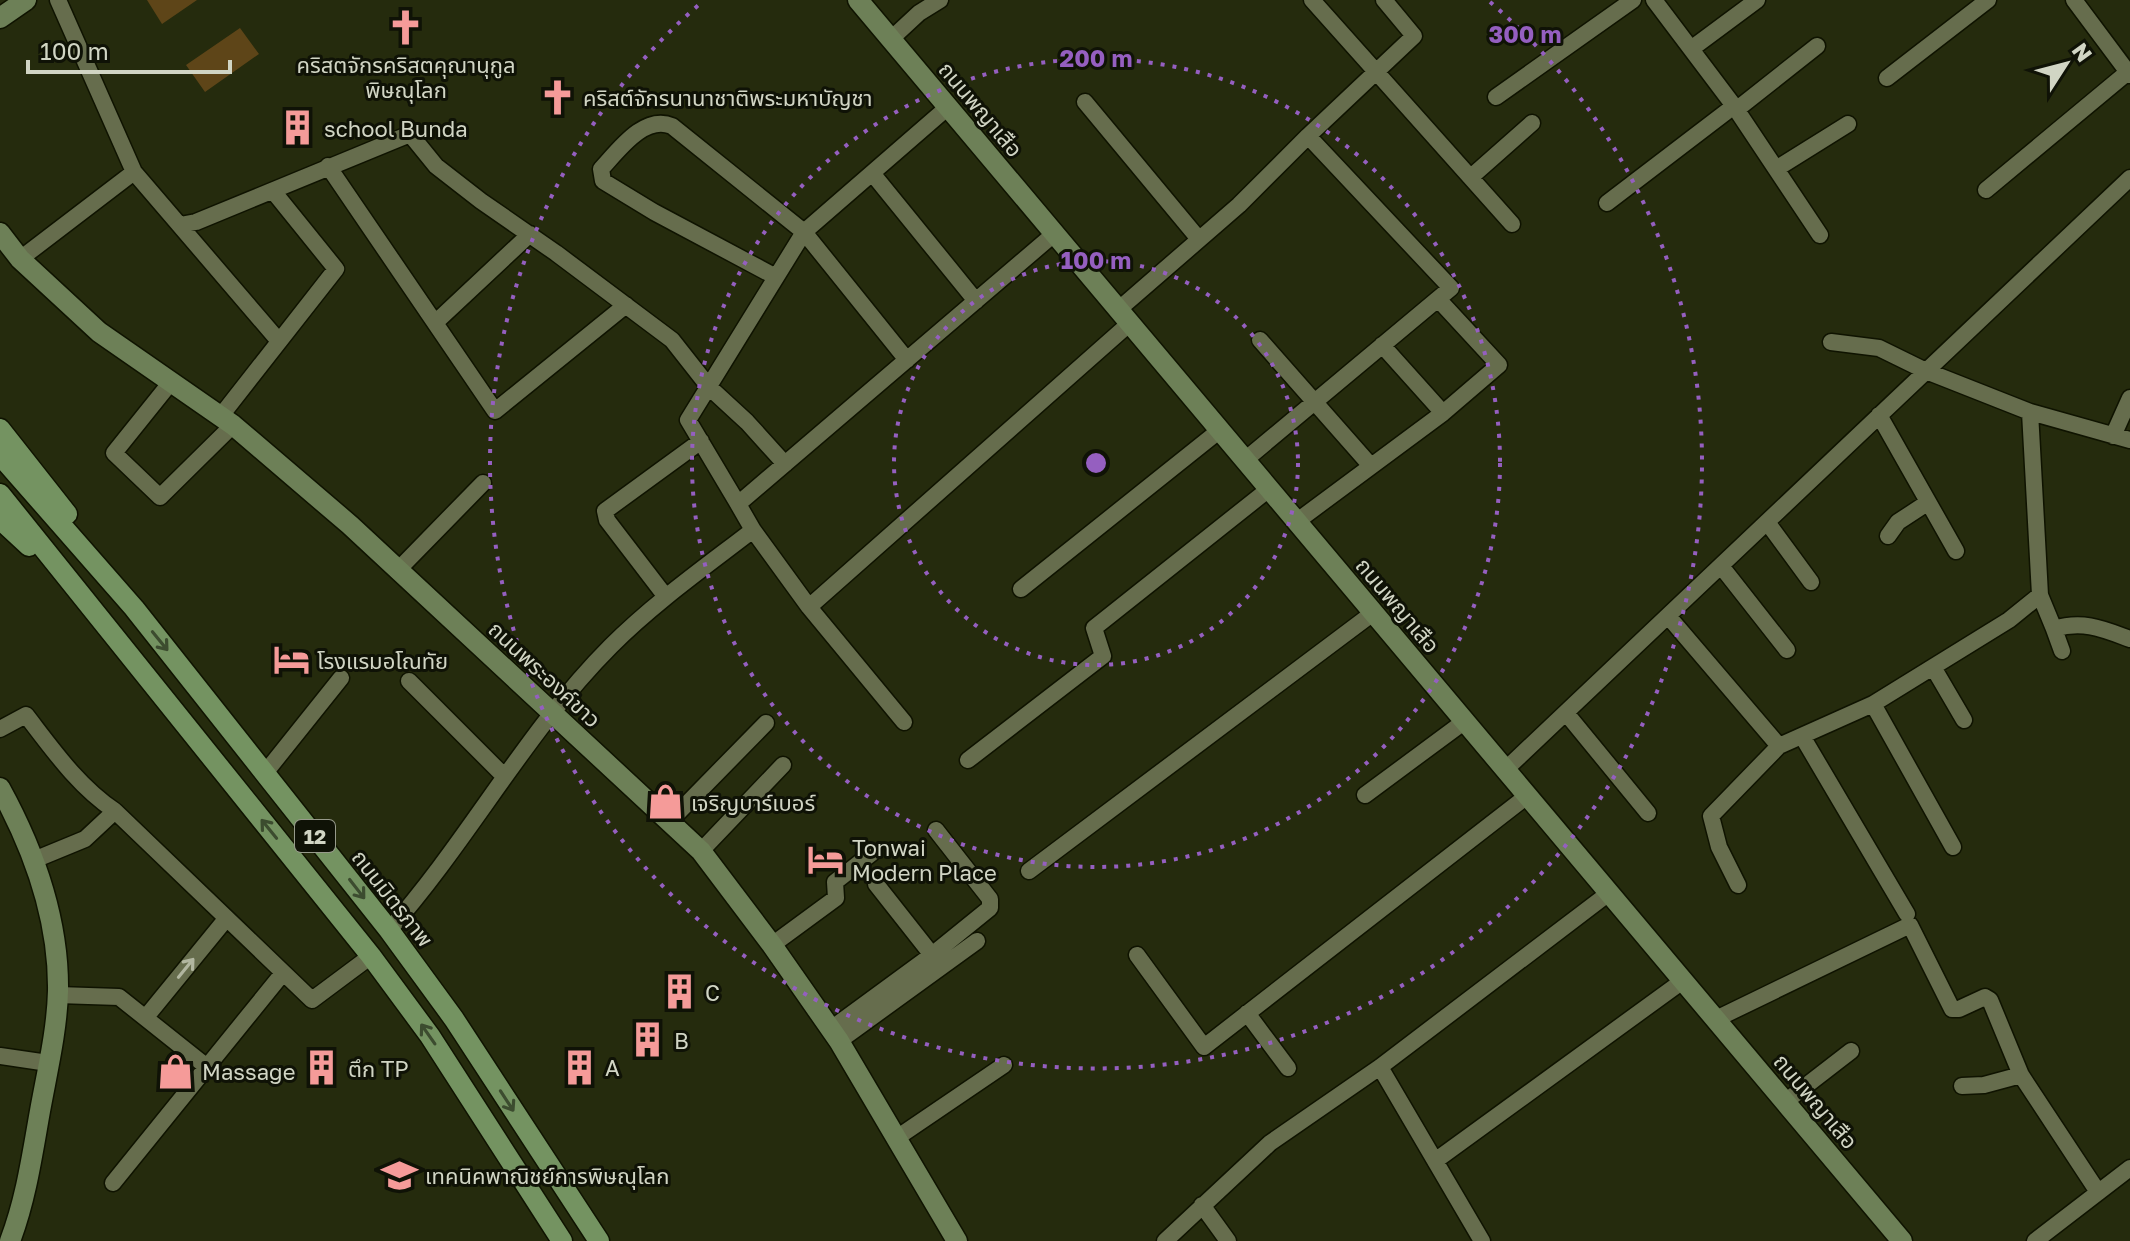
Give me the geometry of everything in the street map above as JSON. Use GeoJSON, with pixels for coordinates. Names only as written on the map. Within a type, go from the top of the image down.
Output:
{"type":"FeatureCollection","features":[{"type":"Feature","properties":{"kind":"main road"},"geometry":{"type":"LineString","coordinates":[[0,429],[48,488],[134,608]]}},
{"type":"Feature","properties":{"kind":"main road","name":"ถนนมิตรภาพ"},"geometry":{"type":"LineString","coordinates":[[0,455],[134,608],[389,930],[454,1019],[599,1241]]}},
{"type":"Feature","properties":{"kind":"main road","name":"12"},"geometry":{"type":"LineString","coordinates":[[0,494],[371,956],[430,1036],[562,1241]]}},
{"type":"Feature","properties":{"kind":"main road"},"geometry":{"type":"LineString","coordinates":[[0,519],[85,598]]}},
{"type":"Feature","properties":{"kind":"street"},"geometry":{"type":"LineString","coordinates":[[0,18],[26,0]]}},
{"type":"Feature","properties":{"kind":"street"},"geometry":{"type":"LineString","coordinates":[[58,0],[134,172],[278,340]]}},
{"type":"Feature","properties":{"kind":"street","name":"ถนนพญาเสือ"},"geometry":{"type":"LineString","coordinates":[[858,0],[1902,1241]]}},
{"type":"Feature","properties":{"kind":"street"},"geometry":{"type":"LineString","coordinates":[[891,39],[919,13],[940,0]]}},
{"type":"Feature","properties":{"kind":"street"},"geometry":{"type":"LineString","coordinates":[[1312,0],[1512,224]]}},
{"type":"Feature","properties":{"kind":"street"},"geometry":{"type":"LineString","coordinates":[[809,607],[1124,316],[1198,238],[1239,205],[1414,36],[1384,0]]}},
{"type":"Feature","properties":{"kind":"street"},"geometry":{"type":"LineString","coordinates":[[1496,97],[1633,0]]}},
{"type":"Feature","properties":{"kind":"street"},"geometry":{"type":"LineString","coordinates":[[1654,0],[1735,108],[1820,235]]}},
{"type":"Feature","properties":{"kind":"street"},"geometry":{"type":"LineString","coordinates":[[1691,49],[1757,0]]}},
{"type":"Feature","properties":{"kind":"street"},"geometry":{"type":"LineString","coordinates":[[1887,78],[1988,0]]}},
{"type":"Feature","properties":{"kind":"street"},"geometry":{"type":"LineString","coordinates":[[1986,190],[2129,74],[2074,0]]}},
{"type":"Feature","properties":{"kind":"street"},"geometry":{"type":"LineString","coordinates":[[1607,203],[1817,46]]}},
{"type":"Feature","properties":{"kind":"street"},"geometry":{"type":"LineString","coordinates":[[1085,102],[1198,238]]}},
{"type":"Feature","properties":{"kind":"street"},"geometry":{"type":"LineString","coordinates":[[904,722],[809,607],[753,530],[688,420],[804,232],[948,107]]}},
{"type":"Feature","properties":{"kind":"street"},"geometry":{"type":"LineString","coordinates":[[776,277],[603,181],[601,169],[636,132],[666,123],[804,232],[907,360]]}},
{"type":"Feature","properties":{"kind":"street"},"geometry":{"type":"LineString","coordinates":[[1471,177],[1532,123]]}},
{"type":"Feature","properties":{"kind":"street"},"geometry":{"type":"LineString","coordinates":[[1776,169],[1848,124]]}},
{"type":"Feature","properties":{"kind":"street"},"geometry":{"type":"LineString","coordinates":[[180,225],[196,222],[410,134],[436,166],[672,340],[709,387],[747,422],[785,464]]}},
{"type":"Feature","properties":{"kind":"street"},"geometry":{"type":"LineString","coordinates":[[1245,460],[1451,288],[1308,136]]}},
{"type":"Feature","properties":{"kind":"street"},"geometry":{"type":"LineString","coordinates":[[328,166],[495,411],[626,305]]}},
{"type":"Feature","properties":{"kind":"street"},"geometry":{"type":"LineString","coordinates":[[20,259],[134,172]]}},
{"type":"Feature","properties":{"kind":"street"},"geometry":{"type":"LineString","coordinates":[[872,173],[976,301]]}},
{"type":"Feature","properties":{"kind":"street"},"geometry":{"type":"LineString","coordinates":[[1505,770],[2130,178]]}},
{"type":"Feature","properties":{"kind":"street"},"geometry":{"type":"LineString","coordinates":[[171,382],[114,453],[160,497],[226,421],[278,340],[336,269],[273,191]]}},
{"type":"Feature","properties":{"kind":"street","name":"ถนนพระองค์ขาว"},"geometry":{"type":"LineString","coordinates":[[0,233],[20,259],[99,332],[226,421],[350,525],[701,851],[835,1035],[957,1241]]}},
{"type":"Feature","properties":{"kind":"street"},"geometry":{"type":"LineString","coordinates":[[436,322],[530,234]]}},
{"type":"Feature","properties":{"kind":"street"},"geometry":{"type":"LineString","coordinates":[[738,504],[1054,234]]}},
{"type":"Feature","properties":{"kind":"street"},"geometry":{"type":"LineString","coordinates":[[1296,522],[1443,413],[1499,365],[1438,299]]}},
{"type":"Feature","properties":{"kind":"street"},"geometry":{"type":"LineString","coordinates":[[1260,340],[1371,466]]}},
{"type":"Feature","properties":{"kind":"street"},"geometry":{"type":"LineString","coordinates":[[1831,342],[1879,348],[1926,371],[2030,412],[2122,438],[2130,398]]}},
{"type":"Feature","properties":{"kind":"street"},"geometry":{"type":"LineString","coordinates":[[1382,345],[1443,413]]}},
{"type":"Feature","properties":{"kind":"street"},"geometry":{"type":"LineString","coordinates":[[2030,412],[2040,595],[2062,651]]}},
{"type":"Feature","properties":{"kind":"street"},"geometry":{"type":"LineString","coordinates":[[1879,415],[1956,551]]}},
{"type":"Feature","properties":{"kind":"street"},"geometry":{"type":"LineString","coordinates":[[1021,589],[1220,430]]}},
{"type":"Feature","properties":{"kind":"street"},"geometry":{"type":"LineString","coordinates":[[666,597],[610,525],[605,511],[701,441]]}},
{"type":"Feature","properties":{"kind":"street"},"geometry":{"type":"LineString","coordinates":[[397,571],[483,483]]}},
{"type":"Feature","properties":{"kind":"street"},"geometry":{"type":"LineString","coordinates":[[968,760],[1103,656],[1094,628],[1269,489]]}},
{"type":"Feature","properties":{"kind":"street"},"geometry":{"type":"LineString","coordinates":[[1888,536],[1898,522],[1927,503]]}},
{"type":"Feature","properties":{"kind":"street"},"geometry":{"type":"LineString","coordinates":[[1767,522],[1811,582]]}},
{"type":"Feature","properties":{"kind":"street"},"geometry":{"type":"LineString","coordinates":[[389,930],[552,714],[611,646],[666,597],[753,530]]}},
{"type":"Feature","properties":{"kind":"street"},"geometry":{"type":"LineString","coordinates":[[1721,566],[1787,650]]}},
{"type":"Feature","properties":{"kind":"street"},"geometry":{"type":"LineString","coordinates":[[1738,885],[1719,847],[1711,816],[1779,746],[1873,704],[2009,620],[2040,595]]}},
{"type":"Feature","properties":{"kind":"street"},"geometry":{"type":"LineString","coordinates":[[1029,871],[1373,613]]}},
{"type":"Feature","properties":{"kind":"street"},"geometry":{"type":"LineString","coordinates":[[1668,616],[1779,746]]}},
{"type":"Feature","properties":{"kind":"street"},"geometry":{"type":"LineString","coordinates":[[2054,629],[2071,624],[2089,624],[2130,639]]}},
{"type":"Feature","properties":{"kind":"street"},"geometry":{"type":"LineString","coordinates":[[1933,667],[1964,720]]}},
{"type":"Feature","properties":{"kind":"street"},"geometry":{"type":"LineString","coordinates":[[265,773],[341,678]]}},
{"type":"Feature","properties":{"kind":"street"},"geometry":{"type":"LineString","coordinates":[[409,681],[504,776]]}},
{"type":"Feature","properties":{"kind":"street"},"geometry":{"type":"LineString","coordinates":[[1873,704],[1953,847]]}},
{"type":"Feature","properties":{"kind":"street"},"geometry":{"type":"LineString","coordinates":[[1566,713],[1648,813]]}},
{"type":"Feature","properties":{"kind":"street"},"geometry":{"type":"LineString","coordinates":[[0,729],[26,715],[95,798],[115,811],[312,1000],[371,956]]}},
{"type":"Feature","properties":{"kind":"street"},"geometry":{"type":"LineString","coordinates":[[1365,795],[1465,721]]}},
{"type":"Feature","properties":{"kind":"street"},"geometry":{"type":"LineString","coordinates":[[670,821],[766,723]]}},
{"type":"Feature","properties":{"kind":"street"},"geometry":{"type":"LineString","coordinates":[[1802,736],[1907,914]]}},
{"type":"Feature","properties":{"kind":"street"},"geometry":{"type":"LineString","coordinates":[[701,851],[783,765]]}},
{"type":"Feature","properties":{"kind":"street"},"geometry":{"type":"LineString","coordinates":[[0,788],[34,860],[54,940],[58,995],[24,1202],[11,1240]]}},
{"type":"Feature","properties":{"kind":"street"},"geometry":{"type":"LineString","coordinates":[[1137,955],[1204,1047],[1527,796]]}},
{"type":"Feature","properties":{"kind":"street"},"geometry":{"type":"LineString","coordinates":[[34,860],[85,839],[115,811]]}},
{"type":"Feature","properties":{"kind":"street"},"geometry":{"type":"LineString","coordinates":[[835,1035],[987,912],[991,904],[936,830]]}},
{"type":"Feature","properties":{"kind":"street"},"geometry":{"type":"LineString","coordinates":[[772,945],[836,898],[835,882],[872,853]]}},
{"type":"Feature","properties":{"kind":"street"},"geometry":{"type":"LineString","coordinates":[[876,884],[932,955]]}},
{"type":"Feature","properties":{"kind":"street"},"geometry":{"type":"LineString","coordinates":[[1165,1241],[1270,1143],[1380,1067],[1609,893]]}},
{"type":"Feature","properties":{"kind":"street"},"geometry":{"type":"LineString","coordinates":[[146,1017],[226,919]]}},
{"type":"Feature","properties":{"kind":"street"},"geometry":{"type":"LineString","coordinates":[[1716,1019],[1910,925],[1952,1009],[1985,997],[1990,1000],[2021,1075],[2098,1192]]}},
{"type":"Feature","properties":{"kind":"street"},"geometry":{"type":"LineString","coordinates":[[835,1035],[977,941]]}},
{"type":"Feature","properties":{"kind":"street"},"geometry":{"type":"LineString","coordinates":[[113,1183],[283,973]]}},
{"type":"Feature","properties":{"kind":"street"},"geometry":{"type":"LineString","coordinates":[[1435,1161],[1684,980]]}},
{"type":"Feature","properties":{"kind":"street"},"geometry":{"type":"LineString","coordinates":[[58,995],[119,997],[207,1067]]}},
{"type":"Feature","properties":{"kind":"street"},"geometry":{"type":"LineString","coordinates":[[1247,1013],[1288,1068]]}},
{"type":"Feature","properties":{"kind":"street"},"geometry":{"type":"LineString","coordinates":[[1785,1102],[1851,1051]]}},
{"type":"Feature","properties":{"kind":"street"},"geometry":{"type":"LineString","coordinates":[[0,1056],[48,1063]]}},
{"type":"Feature","properties":{"kind":"street"},"geometry":{"type":"LineString","coordinates":[[898,1137],[1004,1065]]}},
{"type":"Feature","properties":{"kind":"street"},"geometry":{"type":"LineString","coordinates":[[1380,1067],[1482,1241]]}},
{"type":"Feature","properties":{"kind":"street"},"geometry":{"type":"LineString","coordinates":[[1962,1086],[1984,1085],[2021,1075]]}},
{"type":"Feature","properties":{"kind":"street"},"geometry":{"type":"LineString","coordinates":[[2035,1241],[2130,1168]]}},
{"type":"Feature","properties":{"kind":"street"},"geometry":{"type":"LineString","coordinates":[[1202,1205],[1228,1241]]}},
{"type":"Feature","properties":{"kind":"shaded area"},"geometry":{"type":"Polygon","coordinates":[[[147,0],[197,0],[162,24],[147,0]]]}},
{"type":"Feature","properties":{"kind":"shaded area"},"geometry":{"type":"Polygon","coordinates":[[[240,28],[259,54],[205,92],[186,65],[240,28]]]}},
{"type":"Feature","properties":{"kind":"place","name":"คริสตจักรคริสตคุณานุกูล พิษณุโลก"},"geometry":{"type":"Point","coordinates":[406,28]}},
{"type":"Feature","properties":{"kind":"place","name":"คริสต์จักรนานาชาติพระมหาบัญชา"},"geometry":{"type":"Point","coordinates":[557,97]}},
{"type":"Feature","properties":{"kind":"place","name":"school Bunda"},"geometry":{"type":"Point","coordinates":[298,128]}},
{"type":"Feature","properties":{"kind":"place","name":"โรงแรมอโณทัย"},"geometry":{"type":"Point","coordinates":[291,660]}},
{"type":"Feature","properties":{"kind":"place","name":"เจริญบาร์เบอร์"},"geometry":{"type":"Point","coordinates":[665,802]}},
{"type":"Feature","properties":{"kind":"place","name":"Tonwai Modern Place"},"geometry":{"type":"Point","coordinates":[826,860]}},
{"type":"Feature","properties":{"kind":"place","name":"C"},"geometry":{"type":"Point","coordinates":[679,992]}},
{"type":"Feature","properties":{"kind":"place","name":"B"},"geometry":{"type":"Point","coordinates":[648,1040]}},
{"type":"Feature","properties":{"kind":"place","name":"A"},"geometry":{"type":"Point","coordinates":[579,1067]}},
{"type":"Feature","properties":{"kind":"place","name":"ตึก TP"},"geometry":{"type":"Point","coordinates":[322,1068]}},
{"type":"Feature","properties":{"kind":"place","name":"Massage"},"geometry":{"type":"Point","coordinates":[176,1071]}},
{"type":"Feature","properties":{"kind":"place","name":"เทคนิคพาณิชย์การพิษณุโลก"},"geometry":{"type":"Point","coordinates":[399,1175]}}]}
